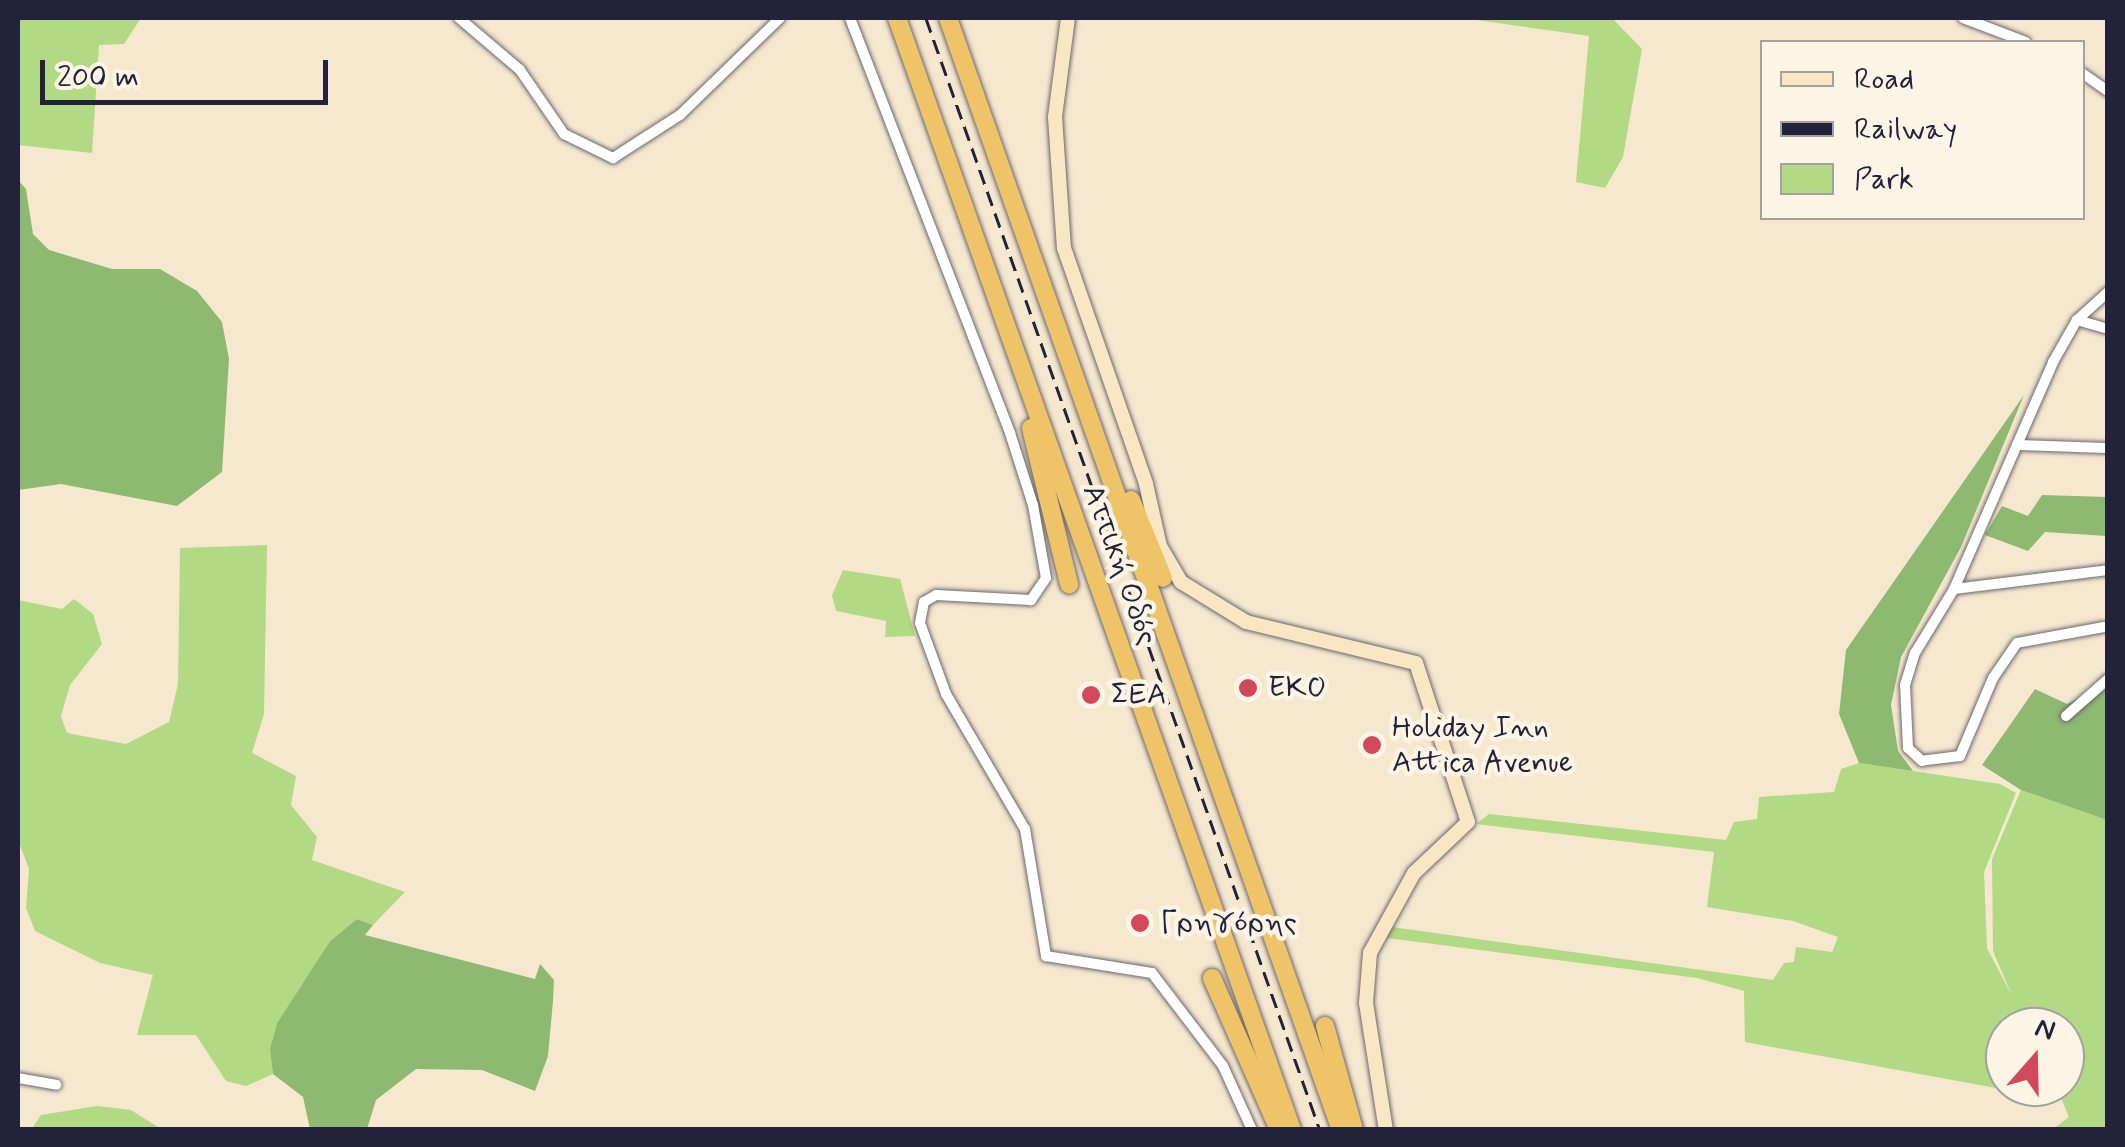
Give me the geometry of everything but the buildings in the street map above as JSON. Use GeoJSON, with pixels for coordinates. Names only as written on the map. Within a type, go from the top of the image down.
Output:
{"type":"FeatureCollection","features":[{"type":"Feature","properties":{"kind":"highway","name":"Αττική Οδός"},"geometry":{"type":"LineString","coordinates":[[898,18],[1292,1130]]}},
{"type":"Feature","properties":{"kind":"highway","name":"Αττική Οδός"},"geometry":{"type":"LineString","coordinates":[[948,18],[1341,1130]]}},
{"type":"Feature","properties":{"kind":"highway"},"geometry":{"type":"LineString","coordinates":[[1031,249],[1066,320],[1163,578]]}},
{"type":"Feature","properties":{"kind":"highway"},"geometry":{"type":"LineString","coordinates":[[1021,374],[1069,584]]}},
{"type":"Feature","properties":{"kind":"highway"},"geometry":{"type":"LineString","coordinates":[[1212,978],[1279,1130]]}},
{"type":"Feature","properties":{"kind":"highway"},"geometry":{"type":"LineString","coordinates":[[1324,1026],[1354,1130]]}},
{"type":"Feature","properties":{"kind":"street"},"geometry":{"type":"LineString","coordinates":[[459,18],[520,70],[564,134],[613,158],[680,115],[780,18]]}},
{"type":"Feature","properties":{"kind":"street"},"geometry":{"type":"LineString","coordinates":[[850,18],[1010,434],[1045,566],[1038,597],[936,595],[924,602],[920,624],[946,694],[1025,829],[1046,956],[1152,974],[1223,1066],[1252,1130]]}},
{"type":"Feature","properties":{"kind":"street"},"geometry":{"type":"LineString","coordinates":[[1068,18],[1055,117],[1064,248],[1146,484],[1160,546],[1181,582],[1246,622],[1416,663],[1468,822],[1414,873],[1370,952],[1366,1003],[1386,1130]]}},
{"type":"Feature","properties":{"kind":"street"},"geometry":{"type":"LineString","coordinates":[[1963,18],[2021,40]]}},
{"type":"Feature","properties":{"kind":"street"},"geometry":{"type":"LineString","coordinates":[[2085,75],[2108,92]]}},
{"type":"Feature","properties":{"kind":"street"},"geometry":{"type":"LineString","coordinates":[[2104,627],[2016,643],[1992,678],[1960,756],[1922,761],[1908,748],[1905,685],[1915,652],[1954,589],[2016,445],[2077,320],[2108,292]]}},
{"type":"Feature","properties":{"kind":"street"},"geometry":{"type":"LineString","coordinates":[[2077,320],[2108,329]]}},
{"type":"Feature","properties":{"kind":"street"},"geometry":{"type":"LineString","coordinates":[[2016,445],[2108,448]]}},
{"type":"Feature","properties":{"kind":"street"},"geometry":{"type":"LineString","coordinates":[[1954,589],[2108,570]]}},
{"type":"Feature","properties":{"kind":"street"},"geometry":{"type":"LineString","coordinates":[[2066,716],[2108,679]]}},
{"type":"Feature","properties":{"kind":"street"},"geometry":{"type":"LineString","coordinates":[[18,1078],[56,1085]]}},
{"type":"Feature","properties":{"kind":"green space"},"geometry":{"type":"Polygon","coordinates":[[[18,18],[141,18],[124,44],[99,45],[92,153],[18,145],[18,18]]]}},
{"type":"Feature","properties":{"kind":"green space"},"geometry":{"type":"Polygon","coordinates":[[[1462,18],[1612,18],[1642,49],[1623,157],[1605,188],[1576,182],[1589,36],[1462,18]]]}},
{"type":"Feature","properties":{"kind":"green space"},"geometry":{"type":"Polygon","coordinates":[[[18,180],[26,189],[33,234],[49,250],[112,269],[160,269],[197,291],[222,322],[229,359],[222,472],[177,506],[61,484],[18,490],[18,180]]]}},
{"type":"Feature","properties":{"kind":"green space"},"geometry":{"type":"Polygon","coordinates":[[[2024,395],[1961,547],[1901,657],[1891,705],[1898,751],[1913,771],[1859,763],[1839,714],[1846,650],[2024,395]]]}},
{"type":"Feature","properties":{"kind":"green space"},"geometry":{"type":"Polygon","coordinates":[[[2042,495],[2107,497],[2107,536],[2045,532],[2028,551],[1985,535],[2002,506],[2028,516],[2042,495]]]}},
{"type":"Feature","properties":{"kind":"green space"},"geometry":{"type":"Polygon","coordinates":[[[267,545],[264,714],[252,753],[296,776],[291,805],[317,837],[312,860],[405,892],[373,925],[357,919],[330,941],[277,1023],[270,1049],[273,1074],[246,1086],[226,1081],[196,1035],[137,1035],[153,975],[100,963],[35,931],[26,908],[29,869],[18,840],[18,600],[62,609],[74,599],[93,614],[102,644],[70,685],[61,716],[67,733],[126,744],[169,722],[178,684],[180,548],[267,545]]]}},
{"type":"Feature","properties":{"kind":"green space"},"geometry":{"type":"Polygon","coordinates":[[[843,570],[900,579],[915,636],[885,637],[886,621],[836,611],[832,595],[843,570]]]}},
{"type":"Feature","properties":{"kind":"green space"},"geometry":{"type":"Polygon","coordinates":[[[2107,685],[2107,820],[2021,790],[1982,765],[2035,689],[2067,704],[2107,685]]]}},
{"type":"Feature","properties":{"kind":"green space"},"geometry":{"type":"Polygon","coordinates":[[[1859,763],[2000,784],[2016,793],[1984,872],[1987,948],[2012,996],[1993,951],[1992,859],[2021,790],[2107,820],[2107,1129],[2053,1129],[2069,1117],[2065,1107],[2085,1107],[2085,1007],[1985,1007],[1985,1086],[1745,1042],[1744,991],[1697,978],[1387,938],[1392,927],[1773,980],[1784,963],[1794,962],[1796,947],[1832,952],[1838,937],[1793,921],[1707,907],[1714,852],[1476,824],[1489,814],[1726,840],[1734,822],[1757,819],[1759,797],[1834,792],[1841,769],[1859,763]]]}},
{"type":"Feature","properties":{"kind":"green space"},"geometry":{"type":"Polygon","coordinates":[[[357,919],[373,925],[365,935],[535,979],[540,964],[554,980],[548,1056],[535,1091],[482,1070],[416,1069],[376,1100],[367,1129],[310,1129],[303,1097],[273,1074],[270,1049],[277,1023],[330,941],[357,919]]]}},
{"type":"Feature","properties":{"kind":"green space"},"geometry":{"type":"Polygon","coordinates":[[[97,1106],[131,1110],[161,1129],[32,1129],[41,1115],[97,1106]]]}},
{"type":"Feature","properties":{"kind":"railway"},"geometry":{"type":"LineString","coordinates":[[926,18],[1320,1130]]}},
{"type":"Feature","properties":{"kind":"place","name":"EKO"},"geometry":{"type":"Point","coordinates":[1248,688]}},
{"type":"Feature","properties":{"kind":"place","name":"ΣΕΑ"},"geometry":{"type":"Point","coordinates":[1091,695]}},
{"type":"Feature","properties":{"kind":"place","name":"Holiday Inn Attica Avenue"},"geometry":{"type":"Point","coordinates":[1372,745]}},
{"type":"Feature","properties":{"kind":"place","name":"Γρηγόρης"},"geometry":{"type":"Point","coordinates":[1140,923]}}]}
